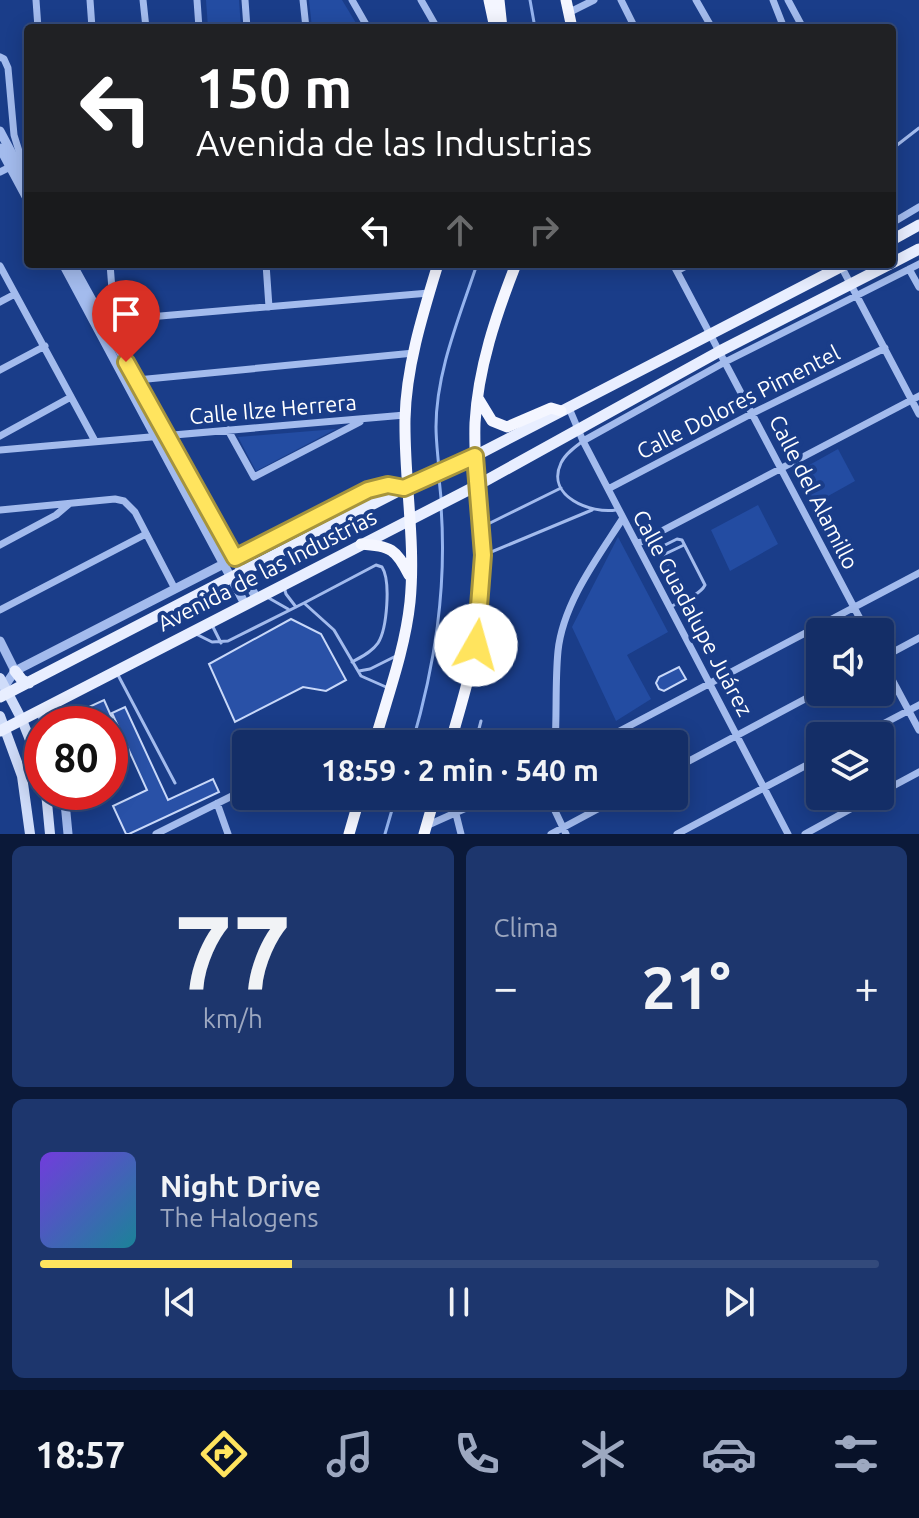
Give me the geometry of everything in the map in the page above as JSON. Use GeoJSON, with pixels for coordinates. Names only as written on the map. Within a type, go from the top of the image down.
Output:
{"type":"FeatureCollection","features":[{"type":"Feature","properties":{"kind":"highway"},"geometry":{"type":"LineString","coordinates":[[489,0],[494,24]]}},
{"type":"Feature","properties":{"kind":"highway"},"geometry":{"type":"LineString","coordinates":[[499,0],[502,24]]}},
{"type":"Feature","properties":{"kind":"highway"},"geometry":{"type":"LineString","coordinates":[[378,730],[410,603],[411,518],[406,487],[405,415],[414,353],[437,268]]}},
{"type":"Feature","properties":{"kind":"highway"},"geometry":{"type":"LineString","coordinates":[[454,730],[476,645],[483,555],[475,456],[477,397],[497,312],[514,268]]}},
{"type":"Feature","properties":{"kind":"highway"},"geometry":{"type":"LineString","coordinates":[[477,397],[492,421],[507,427],[553,408],[565,410]]}},
{"type":"Feature","properties":{"kind":"highway"},"geometry":{"type":"LineString","coordinates":[[361,544],[381,545],[398,553],[411,579]]}},
{"type":"Feature","properties":{"kind":"highway"},"geometry":{"type":"LineString","coordinates":[[349,834],[356,810]]}},
{"type":"Feature","properties":{"kind":"highway"},"geometry":{"type":"LineString","coordinates":[[425,830],[431,810]]}},
{"type":"Feature","properties":{"kind":"main road"},"geometry":{"type":"LineString","coordinates":[[896,235],[919,225]]}},
{"type":"Feature","properties":{"kind":"main road","name":"Avenida de las Industrias"},"geometry":{"type":"LineString","coordinates":[[896,260],[919,249]]}},
{"type":"Feature","properties":{"kind":"main road","name":"Avenida de las Industrias"},"geometry":{"type":"LineString","coordinates":[[3,690],[29,683],[837,268]]}},
{"type":"Feature","properties":{"kind":"main road","name":"Avenida de las Industrias"},"geometry":{"type":"LineString","coordinates":[[48,706],[411,518],[581,435],[723,356],[854,289],[884,268]]}},
{"type":"Feature","properties":{"kind":"main road"},"geometry":{"type":"LineString","coordinates":[[15,671],[29,683]]}},
{"type":"Feature","properties":{"kind":"main road"},"geometry":{"type":"LineString","coordinates":[[3,690],[24,725]]}},
{"type":"Feature","properties":{"kind":"main road"},"geometry":{"type":"LineString","coordinates":[[0,716],[22,776],[30,834]]}},
{"type":"Feature","properties":{"kind":"main road","name":"Avenida de las Industrias"},"geometry":{"type":"LineString","coordinates":[[3,730],[22,720]]}},
{"type":"Feature","properties":{"kind":"main road"},"geometry":{"type":"LineString","coordinates":[[48,810],[50,834]]}},
{"type":"Feature","properties":{"kind":"street"},"geometry":{"type":"LineString","coordinates":[[36,0],[38,24]]}},
{"type":"Feature","properties":{"kind":"street"},"geometry":{"type":"LineString","coordinates":[[90,0],[92,24]]}},
{"type":"Feature","properties":{"kind":"street"},"geometry":{"type":"LineString","coordinates":[[143,0],[146,24]]}},
{"type":"Feature","properties":{"kind":"street"},"geometry":{"type":"LineString","coordinates":[[197,0],[199,24]]}},
{"type":"Feature","properties":{"kind":"street"},"geometry":{"type":"LineString","coordinates":[[245,0],[247,24]]}},
{"type":"Feature","properties":{"kind":"street"},"geometry":{"type":"LineString","coordinates":[[303,0],[306,24]]}},
{"type":"Feature","properties":{"kind":"street"},"geometry":{"type":"LineString","coordinates":[[352,0],[366,24]]}},
{"type":"Feature","properties":{"kind":"street"},"geometry":{"type":"LineString","coordinates":[[421,0],[435,24]]}},
{"type":"Feature","properties":{"kind":"street"},"geometry":{"type":"LineString","coordinates":[[568,6],[594,0]]}},
{"type":"Feature","properties":{"kind":"street"},"geometry":{"type":"LineString","coordinates":[[621,0],[633,24]]}},
{"type":"Feature","properties":{"kind":"street"},"geometry":{"type":"LineString","coordinates":[[696,0],[710,24]]}},
{"type":"Feature","properties":{"kind":"street"},"geometry":{"type":"LineString","coordinates":[[773,0],[782,24]]}},
{"type":"Feature","properties":{"kind":"street"},"geometry":{"type":"LineString","coordinates":[[788,0],[801,24]]}},
{"type":"Feature","properties":{"kind":"street"},"geometry":{"type":"LineString","coordinates":[[0,57],[8,68],[14,135],[24,183]]}},
{"type":"Feature","properties":{"kind":"street"},"geometry":{"type":"LineString","coordinates":[[0,131],[19,162]]}},
{"type":"Feature","properties":{"kind":"street"},"geometry":{"type":"LineString","coordinates":[[0,148],[19,162]]}},
{"type":"Feature","properties":{"kind":"street"},"geometry":{"type":"LineString","coordinates":[[0,172],[19,162]]}},
{"type":"Feature","properties":{"kind":"street"},"geometry":{"type":"LineString","coordinates":[[896,221],[919,207]]}},
{"type":"Feature","properties":{"kind":"street","name":"Avenida de las Industrias"},"geometry":{"type":"LineString","coordinates":[[854,289],[919,264]]}},
{"type":"Feature","properties":{"kind":"street"},"geometry":{"type":"LineString","coordinates":[[0,266],[95,441]]}},
{"type":"Feature","properties":{"kind":"street"},"geometry":{"type":"LineString","coordinates":[[65,268],[231,580],[255,599]]}},
{"type":"Feature","properties":{"kind":"street"},"geometry":{"type":"LineString","coordinates":[[74,268],[255,599]]}},
{"type":"Feature","properties":{"kind":"street"},"geometry":{"type":"LineString","coordinates":[[110,268],[116,343]]}},
{"type":"Feature","properties":{"kind":"street"},"geometry":{"type":"LineString","coordinates":[[266,268],[269,307]]}},
{"type":"Feature","properties":{"kind":"street"},"geometry":{"type":"LineString","coordinates":[[675,268],[723,356]]}},
{"type":"Feature","properties":{"kind":"street"},"geometry":{"type":"LineString","coordinates":[[844,268],[885,348],[916,398],[919,414]]}},
{"type":"Feature","properties":{"kind":"street"},"geometry":{"type":"LineString","coordinates":[[909,269],[919,287]]}},
{"type":"Feature","properties":{"kind":"street"},"geometry":{"type":"LineString","coordinates":[[114,320],[429,293]]}},
{"type":"Feature","properties":{"kind":"street"},"geometry":{"type":"LineString","coordinates":[[0,302],[15,294]]}},
{"type":"Feature","properties":{"kind":"street"},"geometry":{"type":"LineString","coordinates":[[0,370],[45,346]]}},
{"type":"Feature","properties":{"kind":"street","name":"Calle Dolores Pimentel"},"geometry":{"type":"LineString","coordinates":[[608,489],[885,348]]}},
{"type":"Feature","properties":{"kind":"street"},"geometry":{"type":"LineString","coordinates":[[137,380],[414,353]]}},
{"type":"Feature","properties":{"kind":"street","name":"Calle del Alamillo"},"geometry":{"type":"LineString","coordinates":[[723,356],[860,618]]}},
{"type":"Feature","properties":{"kind":"street"},"geometry":{"type":"LineString","coordinates":[[0,436],[71,397]]}},
{"type":"Feature","properties":{"kind":"street"},"geometry":{"type":"LineString","coordinates":[[637,544],[916,398]]}},
{"type":"Feature","properties":{"kind":"street","name":"Calle Guadalupe Juárez"},"geometry":{"type":"LineString","coordinates":[[565,410],[581,435],[788,834]]}},
{"type":"Feature","properties":{"kind":"street","name":"Calle Ilze Herrera"},"geometry":{"type":"LineString","coordinates":[[0,450],[405,415]]}},
{"type":"Feature","properties":{"kind":"street"},"geometry":{"type":"LineString","coordinates":[[228,430],[254,477],[366,419]]}},
{"type":"Feature","properties":{"kind":"street","name":"Avenida de las Industrias"},"geometry":{"type":"LineString","coordinates":[[15,671],[368,490],[388,485],[406,487]]}},
{"type":"Feature","properties":{"kind":"street"},"geometry":{"type":"LineString","coordinates":[[0,510],[115,499],[124,501],[135,512],[175,589]]}},
{"type":"Feature","properties":{"kind":"street"},"geometry":{"type":"LineString","coordinates":[[0,545],[56,515],[71,503]]}},
{"type":"Feature","properties":{"kind":"street"},"geometry":{"type":"LineString","coordinates":[[555,730],[558,648],[565,625],[592,567],[623,518]]}},
{"type":"Feature","properties":{"kind":"street"},"geometry":{"type":"LineString","coordinates":[[0,610],[146,534]]}},
{"type":"Feature","properties":{"kind":"street"},"geometry":{"type":"LineString","coordinates":[[621,730],[919,573]]}},
{"type":"Feature","properties":{"kind":"street"},"geometry":{"type":"LineString","coordinates":[[894,651],[919,638]]}},
{"type":"Feature","properties":{"kind":"street"},"geometry":{"type":"LineString","coordinates":[[0,641],[15,671],[3,690]]}},
{"type":"Feature","properties":{"kind":"street"},"geometry":{"type":"LineString","coordinates":[[894,684],[919,730]]}},
{"type":"Feature","properties":{"kind":"street"},"geometry":{"type":"LineString","coordinates":[[688,761],[806,698]]}},
{"type":"Feature","properties":{"kind":"street"},"geometry":{"type":"LineString","coordinates":[[887,722],[919,705]]}},
{"type":"Feature","properties":{"kind":"street"},"geometry":{"type":"LineString","coordinates":[[677,834],[806,765]]}},
{"type":"Feature","properties":{"kind":"street"},"geometry":{"type":"LineString","coordinates":[[894,785],[919,772]]}},
{"type":"Feature","properties":{"kind":"street"},"geometry":{"type":"LineString","coordinates":[[156,834],[232,796]]}},
{"type":"Feature","properties":{"kind":"street"},"geometry":{"type":"LineString","coordinates":[[217,803],[228,834]]}},
{"type":"Feature","properties":{"kind":"street"},"geometry":{"type":"LineString","coordinates":[[66,810],[68,834]]}},
{"type":"Feature","properties":{"kind":"street"},"geometry":{"type":"LineString","coordinates":[[425,830],[464,810]]}},
{"type":"Feature","properties":{"kind":"street"},"geometry":{"type":"LineString","coordinates":[[555,810],[565,831]]}},
{"type":"Feature","properties":{"kind":"street"},"geometry":{"type":"LineString","coordinates":[[551,834],[565,831],[599,810]]}},
{"type":"Feature","properties":{"kind":"street"},"geometry":{"type":"LineString","coordinates":[[805,834],[849,810]]}},
{"type":"Feature","properties":{"kind":"street"},"geometry":{"type":"LineString","coordinates":[[456,814],[461,834]]}},
{"type":"Feature","properties":{"kind":"street"},"geometry":{"type":"LineString","coordinates":[[177,823],[178,834]]}},
{"type":"Feature","properties":{"kind":"lane"},"geometry":{"type":"LineString","coordinates":[[896,146],[919,128]]}},
{"type":"Feature","properties":{"kind":"lane"},"geometry":{"type":"LineString","coordinates":[[581,435],[561,462],[559,476],[561,488],[571,499],[592,510]]}},
{"type":"Feature","properties":{"kind":"lane"},"geometry":{"type":"LineString","coordinates":[[481,527],[561,488]]}},
{"type":"Feature","properties":{"kind":"lane"},"geometry":{"type":"LineString","coordinates":[[483,555],[592,510],[619,510]]}},
{"type":"Feature","properties":{"kind":"lane"},"geometry":{"type":"LineString","coordinates":[[670,607],[703,590],[705,585],[680,539],[663,546],[663,555],[686,598]]}},
{"type":"Feature","properties":{"kind":"lane"},"geometry":{"type":"LineString","coordinates":[[663,555],[685,544]]}},
{"type":"Feature","properties":{"kind":"lane"},"geometry":{"type":"LineString","coordinates":[[192,632],[221,643],[376,565],[382,567],[388,580],[380,640],[368,653],[352,662]]}},
{"type":"Feature","properties":{"kind":"lane"},"geometry":{"type":"LineString","coordinates":[[284,585],[286,594],[296,607]]}},
{"type":"Feature","properties":{"kind":"lane"},"geometry":{"type":"LineString","coordinates":[[255,599],[290,610]]}},
{"type":"Feature","properties":{"kind":"lane"},"geometry":{"type":"LineString","coordinates":[[304,603],[334,630],[363,678],[390,688]]}},
{"type":"Feature","properties":{"kind":"lane"},"geometry":{"type":"LineString","coordinates":[[211,622],[221,643]]}},
{"type":"Feature","properties":{"kind":"lane"},"geometry":{"type":"LineString","coordinates":[[358,671],[370,669],[399,654]]}},
{"type":"Feature","properties":{"kind":"lane"},"geometry":{"type":"LineString","coordinates":[[116,671],[175,783]]}},
{"type":"Feature","properties":{"kind":"lane"},"geometry":{"type":"LineString","coordinates":[[479,730],[481,721]]}},
{"type":"Feature","properties":{"kind":"lane"},"geometry":{"type":"LineString","coordinates":[[456,814],[457,810]]}},
{"type":"Feature","properties":{"kind":"shaded area"},"geometry":{"type":"Polygon","coordinates":[[[206,0],[239,0],[241,24],[208,24],[206,0]]]}},
{"type":"Feature","properties":{"kind":"shaded area"},"geometry":{"type":"Polygon","coordinates":[[[309,0],[342,0],[357,24],[312,24],[309,0]]]}},
{"type":"Feature","properties":{"kind":"shaded area"},"geometry":{"type":"Polygon","coordinates":[[[336,429],[256,471],[238,437],[336,429]]]}},
{"type":"Feature","properties":{"kind":"shaded area"},"geometry":{"type":"Polygon","coordinates":[[[838,449],[855,481],[812,505],[795,473],[838,449]]]}},
{"type":"Feature","properties":{"kind":"shaded area"},"geometry":{"type":"Polygon","coordinates":[[[758,505],[778,544],[730,571],[711,530],[758,505]]]}},
{"type":"Feature","properties":{"kind":"shaded area"},"geometry":{"type":"Polygon","coordinates":[[[618,537],[668,632],[627,655],[651,699],[616,721],[572,627],[618,537]]]}},
{"type":"Feature","properties":{"kind":"building"},"geometry":{"type":"Polygon","coordinates":[[[291,619],[321,634],[346,680],[326,691],[303,687],[235,722],[209,664],[291,619]]]}},
{"type":"Feature","properties":{"kind":"building"},"geometry":{"type":"Polygon","coordinates":[[[679,667],[686,679],[664,691],[659,689],[656,683],[659,677],[679,667]]]}},
{"type":"Feature","properties":{"kind":"building"},"geometry":{"type":"Polygon","coordinates":[[[104,700],[107,706],[91,706],[104,700]]]}},
{"type":"Feature","properties":{"kind":"building"},"geometry":{"type":"Polygon","coordinates":[[[128,713],[168,800],[213,779],[219,792],[126,834],[115,810],[128,810],[128,799],[147,790],[128,748],[128,713]]]}},
{"type":"Feature","properties":{"kind":"waterway"},"geometry":{"type":"LineString","coordinates":[[530,0],[534,24]]}},
{"type":"Feature","properties":{"kind":"waterway"},"geometry":{"type":"LineString","coordinates":[[439,470],[436,427],[440,385],[476,268]]}},
{"type":"Feature","properties":{"kind":"waterway"},"geometry":{"type":"LineString","coordinates":[[439,478],[441,498]]}},
{"type":"Feature","properties":{"kind":"waterway"},"geometry":{"type":"LineString","coordinates":[[416,730],[433,656],[441,597],[441,506]]}},
{"type":"Feature","properties":{"kind":"waterway"},"geometry":{"type":"LineString","coordinates":[[385,834],[392,810]]}},
{"type":"Feature","properties":{"kind":"route"},"geometry":{"type":"LineString","coordinates":[[126,362],[235,558],[368,490],[388,485],[404,488],[475,456],[483,555],[476,645]]}}]}
